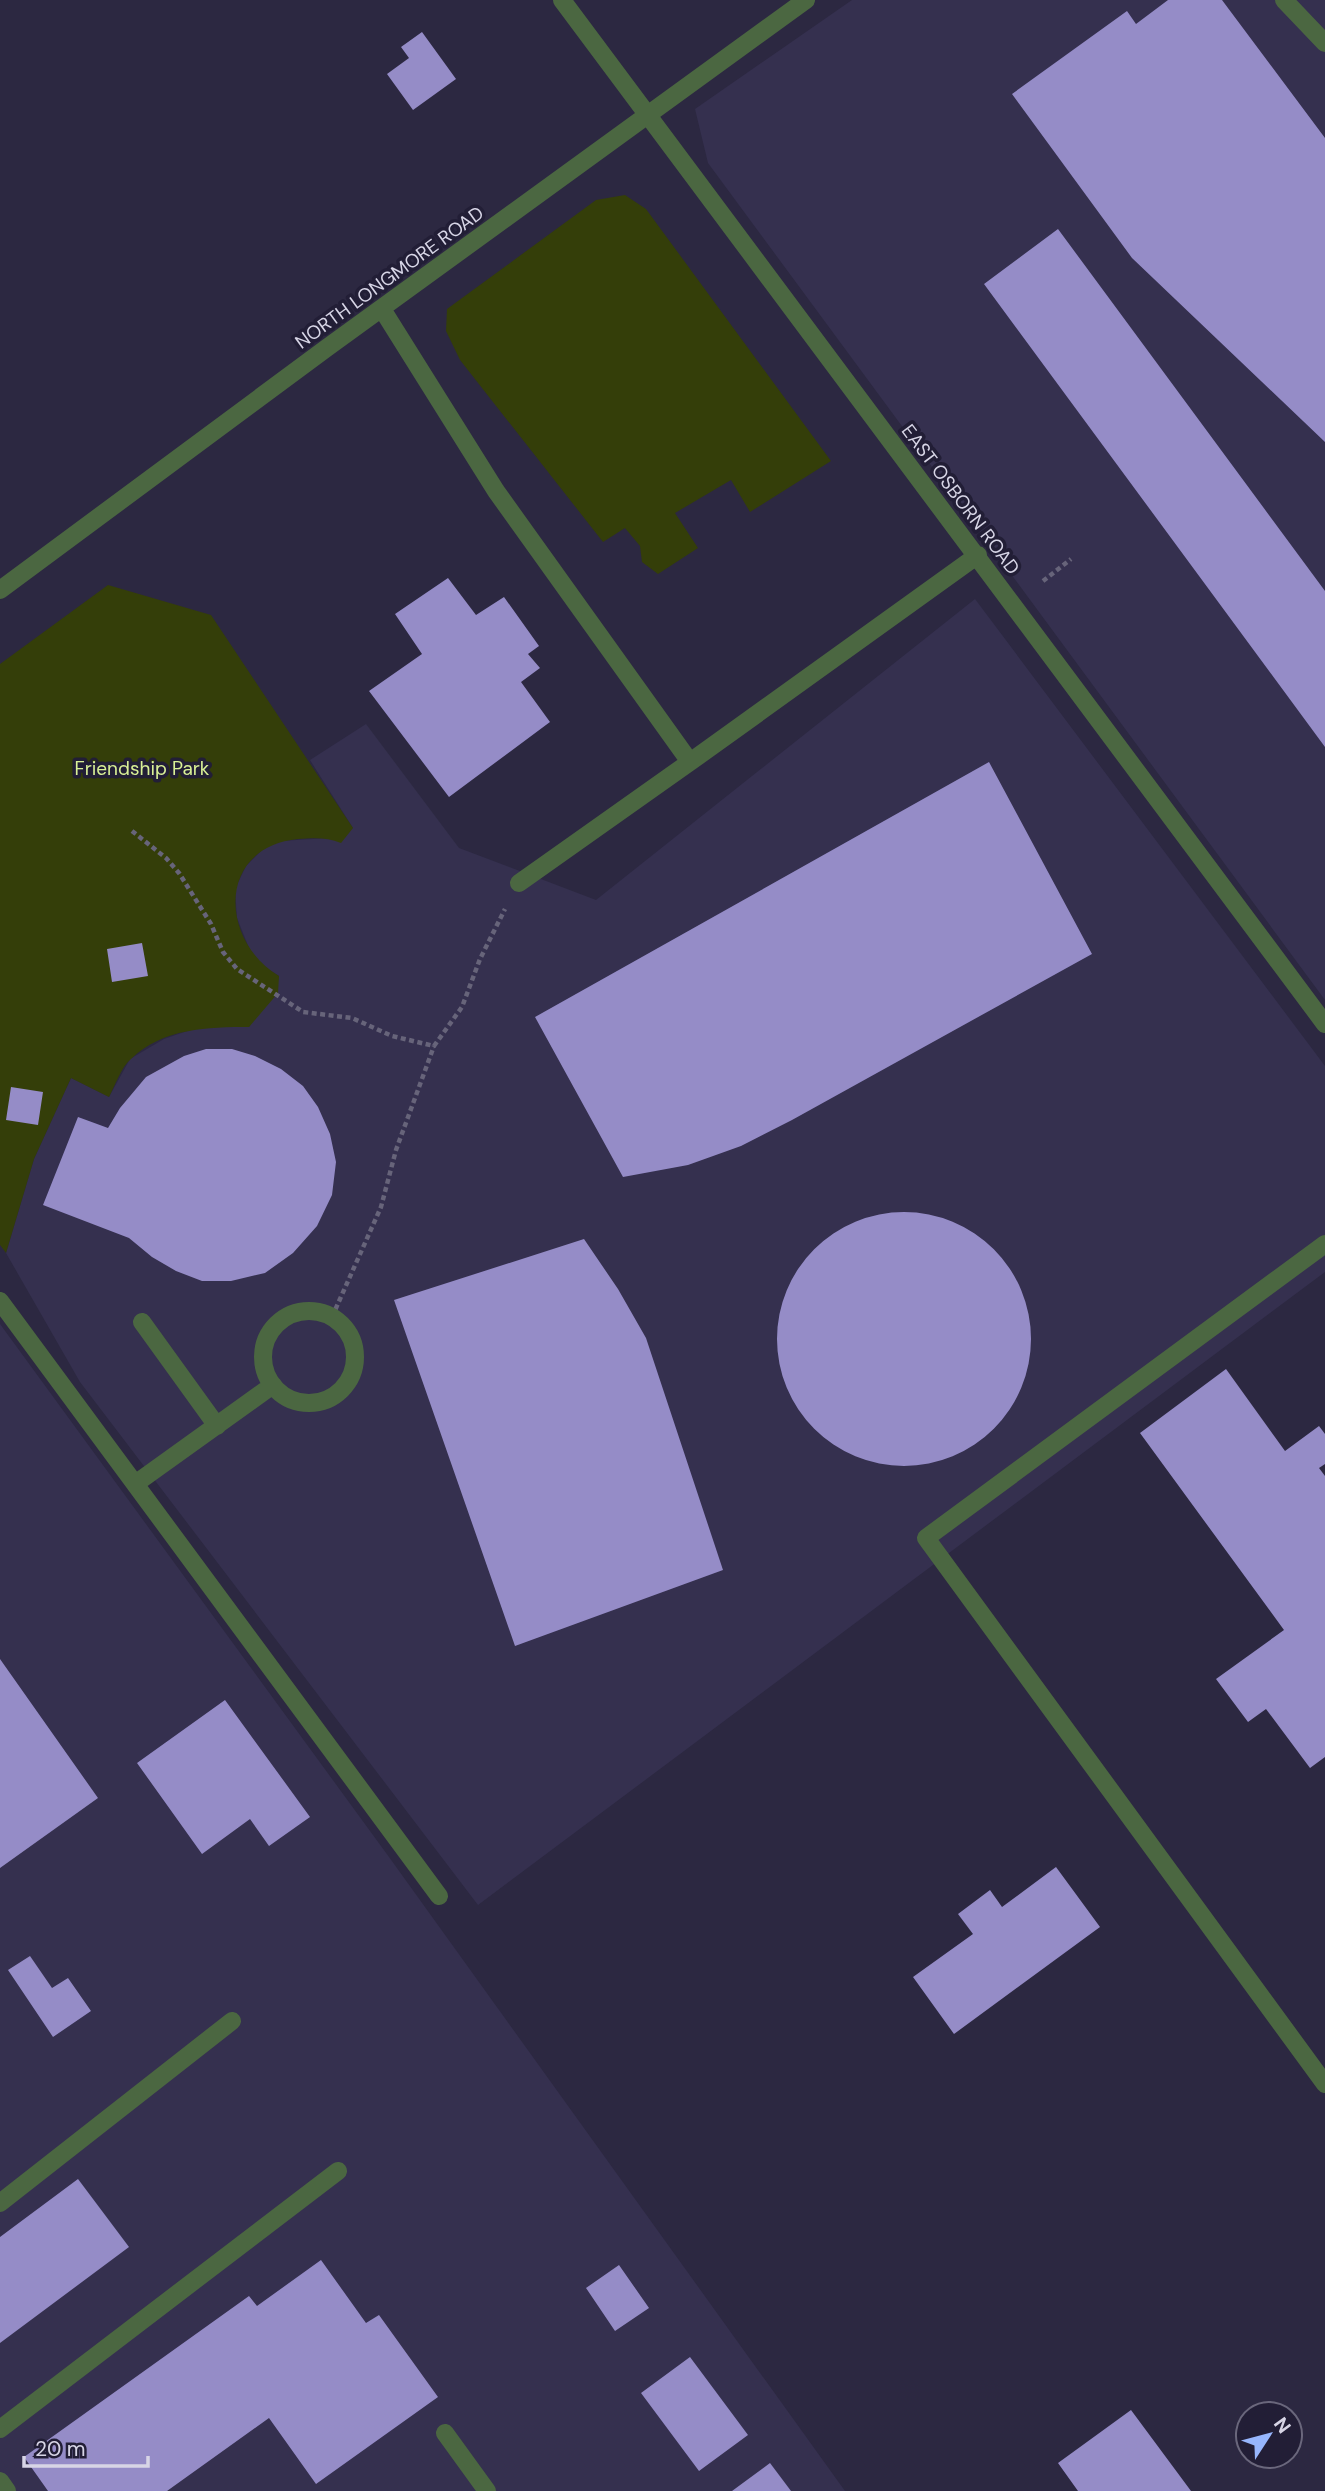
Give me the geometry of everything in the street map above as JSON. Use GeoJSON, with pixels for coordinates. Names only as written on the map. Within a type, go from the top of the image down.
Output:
{"type":"FeatureCollection","features":[{"type":"Feature","properties":{"kind":"street","name":"EAST OSBORN ROAD"},"geometry":{"type":"LineString","coordinates":[[562,0],[1325,1024]]}},
{"type":"Feature","properties":{"kind":"street","name":"NORTH LONGMORE ROAD"},"geometry":{"type":"LineString","coordinates":[[0,590],[806,0]]}},
{"type":"Feature","properties":{"kind":"street"},"geometry":{"type":"LineString","coordinates":[[1284,0],[1325,43]]}},
{"type":"Feature","properties":{"kind":"street"},"geometry":{"type":"LineString","coordinates":[[382,309],[496,491],[690,762]]}},
{"type":"Feature","properties":{"kind":"street"},"geometry":{"type":"LineString","coordinates":[[519,883],[978,555]]}},
{"type":"Feature","properties":{"kind":"street"},"geometry":{"type":"LineString","coordinates":[[1325,1244],[926,1538],[1325,2084]]}},
{"type":"Feature","properties":{"kind":"street"},"geometry":{"type":"LineString","coordinates":[[0,1301],[439,1896]]}},
{"type":"Feature","properties":{"kind":"street"},"geometry":{"type":"LineString","coordinates":[[302,1311],[332,1317],[345,1327],[356,1354],[349,1382],[339,1393],[311,1403],[284,1395],[273,1385],[263,1356],[266,1340],[274,1326],[302,1311]]}},
{"type":"Feature","properties":{"kind":"street"},"geometry":{"type":"LineString","coordinates":[[142,1322],[217,1426]]}},
{"type":"Feature","properties":{"kind":"street"},"geometry":{"type":"LineString","coordinates":[[135,1484],[273,1385]]}},
{"type":"Feature","properties":{"kind":"street"},"geometry":{"type":"LineString","coordinates":[[0,2203],[232,2021]]}},
{"type":"Feature","properties":{"kind":"street"},"geometry":{"type":"LineString","coordinates":[[0,2429],[338,2171]]}},
{"type":"Feature","properties":{"kind":"street"},"geometry":{"type":"LineString","coordinates":[[445,2433],[487,2491]]}},
{"type":"Feature","properties":{"kind":"street"},"geometry":{"type":"LineString","coordinates":[[0,2481],[7,2491]]}},
{"type":"Feature","properties":{"kind":"path"},"geometry":{"type":"LineString","coordinates":[[1043,580],[1071,558]]}},
{"type":"Feature","properties":{"kind":"path"},"geometry":{"type":"LineString","coordinates":[[132,831],[166,858],[179,873],[211,924],[223,952],[237,969],[303,1012],[352,1018],[392,1036],[434,1046]]}},
{"type":"Feature","properties":{"kind":"path"},"geometry":{"type":"LineString","coordinates":[[332,1317],[381,1206],[396,1150],[434,1046],[461,1007],[480,959],[519,883]]}},
{"type":"Feature","properties":{"kind":"shaded area"},"geometry":{"type":"Polygon","coordinates":[[[852,0],[1325,0],[1325,1000],[708,163],[695,109],[852,0]]]}},
{"type":"Feature","properties":{"kind":"shaded area"},"geometry":{"type":"Polygon","coordinates":[[[975,599],[1325,1066],[1325,1272],[478,1905],[80,1382],[6,1253],[34,1159],[71,1078],[109,1097],[130,1059],[164,1039],[199,1027],[249,1027],[279,976],[263,966],[251,953],[237,918],[235,889],[246,866],[263,849],[280,841],[329,838],[353,828],[310,760],[366,724],[459,848],[596,900],[975,599]]]}},
{"type":"Feature","properties":{"kind":"shaded area"},"geometry":{"type":"Polygon","coordinates":[[[0,1324],[389,1857],[845,2491],[0,2491],[0,1324]]]}},
{"type":"Feature","properties":{"kind":"green space"},"geometry":{"type":"Polygon","coordinates":[[[625,195],[646,209],[831,461],[750,512],[731,480],[675,513],[698,548],[658,574],[642,562],[640,546],[625,528],[603,542],[460,360],[446,331],[447,309],[596,200],[625,195]]]}},
{"type":"Feature","properties":{"kind":"green space","name":"Friendship Park"},"geometry":{"type":"Polygon","coordinates":[[[108,585],[211,615],[353,828],[341,843],[309,838],[271,846],[252,859],[241,876],[236,897],[237,919],[245,941],[259,960],[279,976],[278,993],[249,1027],[187,1031],[157,1041],[127,1062],[109,1097],[71,1078],[34,1159],[6,1253],[0,1245],[0,664],[108,585]]]}},
{"type":"Feature","properties":{"kind":"building"},"geometry":{"type":"Polygon","coordinates":[[[1168,0],[1222,0],[1325,138],[1325,442],[1132,258],[1012,94],[1127,11],[1136,24],[1168,0]]]}},
{"type":"Feature","properties":{"kind":"building"},"geometry":{"type":"Polygon","coordinates":[[[422,32],[456,79],[413,110],[387,74],[409,58],[401,47],[422,32]]]}},
{"type":"Feature","properties":{"kind":"building"},"geometry":{"type":"Polygon","coordinates":[[[1058,229],[1325,591],[1325,747],[984,284],[1058,229]]]}},
{"type":"Feature","properties":{"kind":"building"},"geometry":{"type":"Polygon","coordinates":[[[448,578],[476,615],[504,597],[539,646],[528,654],[540,668],[521,682],[550,722],[449,797],[369,691],[422,654],[395,614],[448,578]]]}},
{"type":"Feature","properties":{"kind":"building"},"geometry":{"type":"Polygon","coordinates":[[[989,762],[1092,954],[741,1146],[688,1165],[623,1177],[535,1017],[989,762]]]}},
{"type":"Feature","properties":{"kind":"building"},"geometry":{"type":"Polygon","coordinates":[[[142,943],[148,976],[112,982],[107,949],[142,943]]]}},
{"type":"Feature","properties":{"kind":"building"},"geometry":{"type":"Polygon","coordinates":[[[206,1049],[232,1049],[255,1056],[281,1069],[303,1086],[318,1107],[330,1134],[336,1162],[332,1195],[317,1226],[293,1253],[265,1273],[231,1281],[202,1281],[176,1271],[152,1257],[129,1238],[43,1205],[78,1117],[108,1128],[120,1108],[146,1077],[184,1056],[206,1049]]]}},
{"type":"Feature","properties":{"kind":"building"},"geometry":{"type":"Polygon","coordinates":[[[11,1087],[43,1092],[38,1125],[6,1120],[11,1087]]]}},
{"type":"Feature","properties":{"kind":"building"},"geometry":{"type":"Polygon","coordinates":[[[904,1212],[941,1218],[964,1227],[984,1241],[1002,1259],[1016,1279],[1025,1302],[1031,1339],[1025,1376],[1016,1399],[1002,1419],[984,1437],[964,1451],[941,1460],[904,1466],[867,1460],[844,1451],[824,1437],[806,1419],[792,1399],[783,1376],[777,1339],[783,1302],[792,1279],[806,1259],[824,1241],[844,1227],[867,1218],[904,1212]]]}},
{"type":"Feature","properties":{"kind":"building"},"geometry":{"type":"Polygon","coordinates":[[[584,1239],[618,1289],[646,1338],[723,1570],[515,1646],[394,1300],[584,1239]]]}},
{"type":"Feature","properties":{"kind":"building"},"geometry":{"type":"Polygon","coordinates":[[[1226,1369],[1285,1451],[1319,1426],[1325,1434],[1325,1464],[1319,1468],[1325,1476],[1325,1757],[1310,1768],[1266,1709],[1248,1722],[1216,1679],[1284,1630],[1140,1433],[1226,1369]]]}},
{"type":"Feature","properties":{"kind":"building"},"geometry":{"type":"Polygon","coordinates":[[[0,1659],[98,1798],[0,1868],[0,1659]]]}},
{"type":"Feature","properties":{"kind":"building"},"geometry":{"type":"Polygon","coordinates":[[[225,1700],[310,1817],[269,1846],[250,1819],[202,1854],[137,1763],[225,1700]]]}},
{"type":"Feature","properties":{"kind":"building"},"geometry":{"type":"Polygon","coordinates":[[[1056,1867],[1100,1927],[954,2034],[913,1977],[973,1934],[958,1914],[990,1890],[1002,1907],[1056,1867]]]}},
{"type":"Feature","properties":{"kind":"building"},"geometry":{"type":"Polygon","coordinates":[[[30,1956],[52,1988],[68,1978],[91,2011],[53,2037],[8,1970],[30,1956]]]}},
{"type":"Feature","properties":{"kind":"building"},"geometry":{"type":"Polygon","coordinates":[[[78,2179],[129,2247],[0,2343],[0,2237],[78,2179]]]}},
{"type":"Feature","properties":{"kind":"building"},"geometry":{"type":"Polygon","coordinates":[[[321,2260],[366,2323],[379,2315],[438,2397],[316,2484],[269,2418],[167,2491],[48,2491],[24,2457],[249,2296],[257,2306],[321,2260]]]}},
{"type":"Feature","properties":{"kind":"building"},"geometry":{"type":"Polygon","coordinates":[[[619,2265],[649,2308],[615,2331],[586,2288],[619,2265]]]}},
{"type":"Feature","properties":{"kind":"building"},"geometry":{"type":"Polygon","coordinates":[[[690,2357],[748,2435],[699,2471],[641,2393],[690,2357]]]}},
{"type":"Feature","properties":{"kind":"building"},"geometry":{"type":"Polygon","coordinates":[[[1131,2410],[1191,2491],[1078,2491],[1058,2463],[1131,2410]]]}},
{"type":"Feature","properties":{"kind":"building"},"geometry":{"type":"Polygon","coordinates":[[[770,2463],[791,2491],[732,2491],[770,2463]]]}}]}
